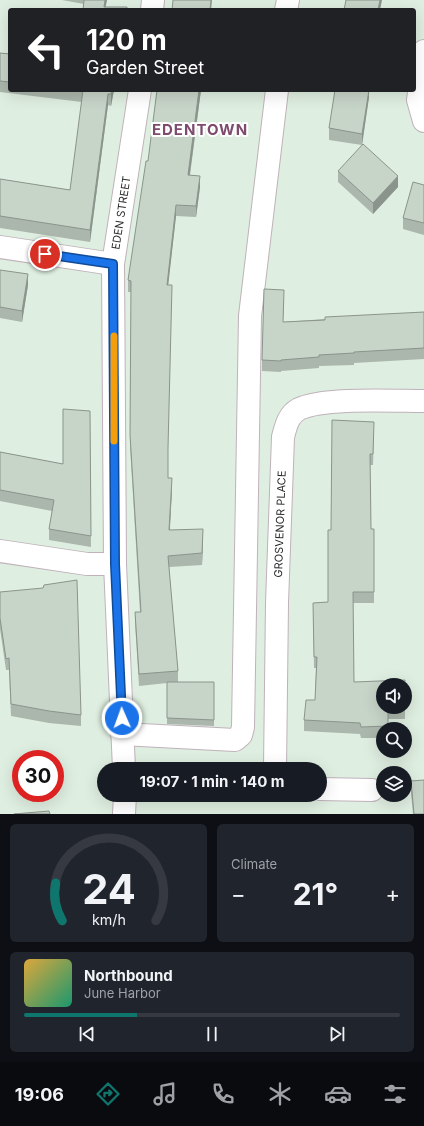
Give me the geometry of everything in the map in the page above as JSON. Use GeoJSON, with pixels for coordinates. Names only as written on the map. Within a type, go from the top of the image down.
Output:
{"type":"FeatureCollection","features":[{"type":"Feature","properties":{"kind":"street"},"geometry":{"type":"LineString","coordinates":[[424,51],[418,100],[424,121]]}},
{"type":"Feature","properties":{"kind":"street","name":"EDEN STREET"},"geometry":{"type":"LineString","coordinates":[[124,762],[115,564],[113,264],[140,92]]}},
{"type":"Feature","properties":{"kind":"street"},"geometry":{"type":"LineString","coordinates":[[122,734],[235,740],[241,735],[243,727],[250,316],[277,92]]}},
{"type":"Feature","properties":{"kind":"street"},"geometry":{"type":"LineString","coordinates":[[0,247],[113,264]]}},
{"type":"Feature","properties":{"kind":"street","name":"GROSVENOR PLACE"},"geometry":{"type":"LineString","coordinates":[[275,762],[279,542],[283,438],[287,421],[298,410],[309,406],[335,402],[424,401]]}},
{"type":"Feature","properties":{"kind":"street"},"geometry":{"type":"LineString","coordinates":[[0,551],[87,564],[115,564]]}},
{"type":"Feature","properties":{"kind":"street"},"geometry":{"type":"LineString","coordinates":[[327,789],[372,790]]}},
{"type":"Feature","properties":{"kind":"street"},"geometry":{"type":"LineString","coordinates":[[124,814],[125,802]]}},
{"type":"Feature","properties":{"kind":"building"},"geometry":{"type":"Polygon","coordinates":[[[84,0],[105,0],[104,7],[127,7],[127,8],[83,8],[84,0]]]}},
{"type":"Feature","properties":{"kind":"building"},"geometry":{"type":"Polygon","coordinates":[[[173,0],[211,0],[210,8],[172,8],[173,0]]]}},
{"type":"Feature","properties":{"kind":"building"},"geometry":{"type":"Polygon","coordinates":[[[346,0],[380,0],[378,8],[344,8],[346,0]]]}},
{"type":"Feature","properties":{"kind":"building"},"geometry":{"type":"Polygon","coordinates":[[[0,53],[8,54],[8,82],[0,81],[0,53]]]}},
{"type":"Feature","properties":{"kind":"building"},"geometry":{"type":"Polygon","coordinates":[[[83,92],[112,92],[111,94],[108,94],[90,230],[0,216],[0,179],[70,190],[83,92]]]}},
{"type":"Feature","properties":{"kind":"building"},"geometry":{"type":"Polygon","coordinates":[[[157,92],[199,92],[188,175],[200,176],[196,206],[176,205],[167,285],[172,285],[168,478],[172,478],[169,530],[203,529],[202,553],[168,556],[178,671],[139,674],[135,612],[141,612],[130,435],[131,281],[128,280],[146,161],[148,161],[157,92]]]}},
{"type":"Feature","properties":{"kind":"building"},"geometry":{"type":"Polygon","coordinates":[[[335,92],[369,92],[362,134],[329,128],[335,92]]]}},
{"type":"Feature","properties":{"kind":"building"},"geometry":{"type":"Polygon","coordinates":[[[363,144],[398,176],[373,203],[338,171],[363,144]]]}},
{"type":"Feature","properties":{"kind":"building"},"geometry":{"type":"Polygon","coordinates":[[[413,182],[424,185],[424,223],[403,218],[413,182]]]}},
{"type":"Feature","properties":{"kind":"building"},"geometry":{"type":"Polygon","coordinates":[[[0,270],[28,274],[22,311],[0,307],[0,270]]]}},
{"type":"Feature","properties":{"kind":"building"},"geometry":{"type":"Polygon","coordinates":[[[264,289],[284,290],[283,322],[325,320],[325,317],[424,312],[424,348],[319,355],[319,357],[281,361],[262,360],[264,289]]]}},
{"type":"Feature","properties":{"kind":"building"},"geometry":{"type":"Polygon","coordinates":[[[63,409],[90,411],[91,536],[49,529],[54,500],[0,490],[0,452],[63,464],[63,409]]]}},
{"type":"Feature","properties":{"kind":"building"},"geometry":{"type":"Polygon","coordinates":[[[332,420],[374,422],[373,454],[370,454],[371,529],[374,529],[374,592],[353,592],[354,682],[376,681],[376,714],[388,714],[388,722],[376,722],[376,726],[361,727],[360,723],[304,720],[306,700],[315,700],[317,657],[314,657],[313,603],[328,602],[328,530],[331,530],[332,420]]]}},
{"type":"Feature","properties":{"kind":"building"},"geometry":{"type":"Polygon","coordinates":[[[77,580],[81,715],[11,704],[9,658],[6,659],[0,618],[0,592],[43,588],[44,585],[77,580]]]}},
{"type":"Feature","properties":{"kind":"building"},"geometry":{"type":"Polygon","coordinates":[[[167,682],[214,682],[214,720],[167,718],[167,682]]]}},
{"type":"Feature","properties":{"kind":"building"},"geometry":{"type":"Polygon","coordinates":[[[424,780],[424,814],[414,814],[412,781],[424,780]]]}},
{"type":"Feature","properties":{"kind":"building"},"geometry":{"type":"Polygon","coordinates":[[[49,811],[50,814],[14,814],[49,811]]]}},
{"type":"Feature","properties":{"kind":"slow traffic"},"geometry":{"type":"LineString","coordinates":[[114,336],[114,441]]}},
{"type":"Feature","properties":{"kind":"district","name":"EDENTOWN"},"geometry":{"type":"Point","coordinates":[200,130]}},
{"type":"Feature","properties":{"kind":"route"},"geometry":{"type":"LineString","coordinates":[[45,254],[113,264],[115,564],[122,718]]}}]}
